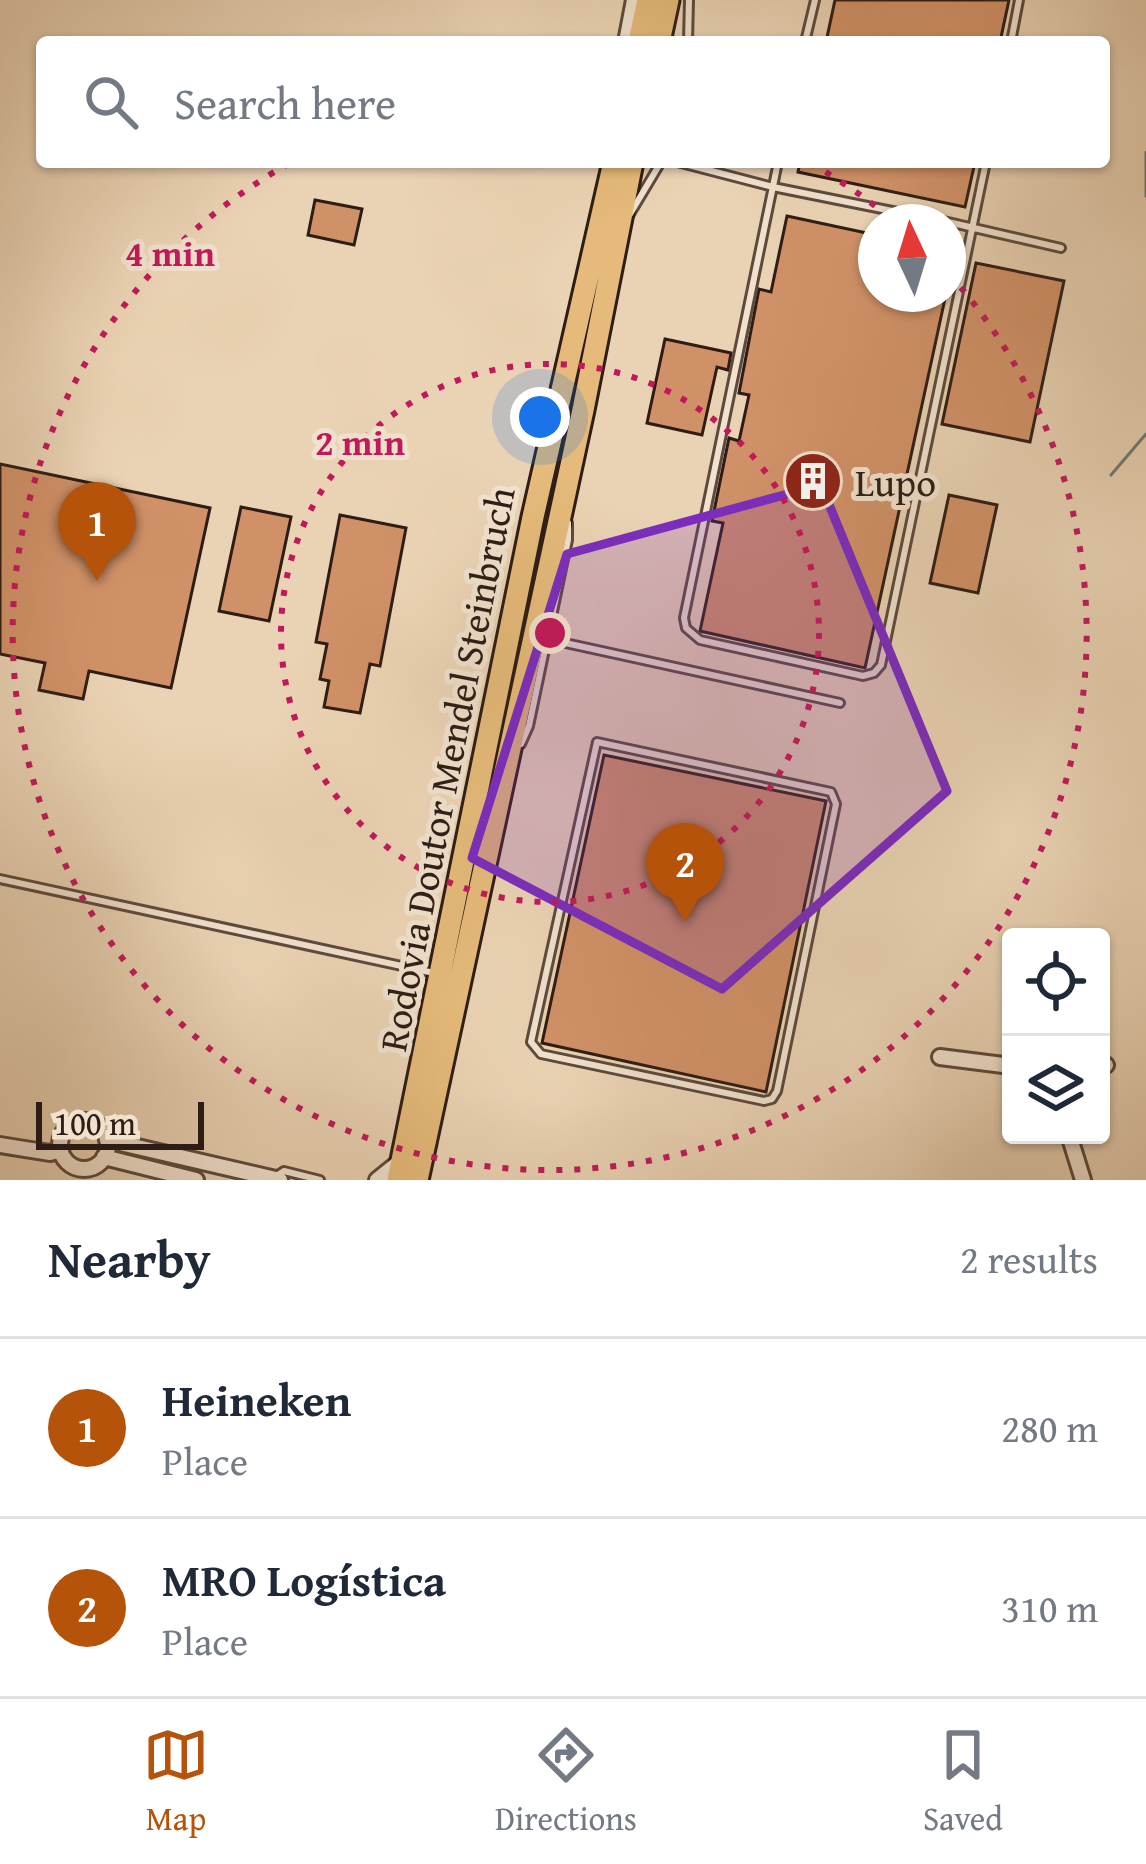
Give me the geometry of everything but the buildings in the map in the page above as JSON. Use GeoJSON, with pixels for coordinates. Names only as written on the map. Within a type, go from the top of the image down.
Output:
{"type":"FeatureCollection","features":[{"type":"Feature","properties":{"kind":"highway"},"geometry":{"type":"LineString","coordinates":[[640,36],[648,0]]}},
{"type":"Feature","properties":{"kind":"highway"},"geometry":{"type":"LineString","coordinates":[[660,36],[668,0]]}},
{"type":"Feature","properties":{"kind":"highway","name":"Rodovia Doutor Mendel Steinbruch"},"geometry":{"type":"LineString","coordinates":[[400,1170],[533,517],[613,168]]}},
{"type":"Feature","properties":{"kind":"highway","name":"Rodovia Doutor Mendel Steinbruch"},"geometry":{"type":"LineString","coordinates":[[417,1180],[631,168]]}},
{"type":"Feature","properties":{"kind":"street"},"geometry":{"type":"LineString","coordinates":[[627,36],[634,0]]}},
{"type":"Feature","properties":{"kind":"street"},"geometry":{"type":"LineString","coordinates":[[940,1057],[1002,1065]]}},
{"type":"Feature","properties":{"kind":"street"},"geometry":{"type":"LineString","coordinates":[[107,1140],[104,1157],[81,1174],[61,1150],[64,1132],[79,1122],[97,1125],[107,1140],[275,1179]]}},
{"type":"Feature","properties":{"kind":"street"},"geometry":{"type":"LineString","coordinates":[[1072,1144],[1083,1180]]}},
{"type":"Feature","properties":{"kind":"street"},"geometry":{"type":"LineString","coordinates":[[0,1145],[50,1153],[61,1150]]}},
{"type":"Feature","properties":{"kind":"street"},"geometry":{"type":"LineString","coordinates":[[104,1157],[196,1180]]}},
{"type":"Feature","properties":{"kind":"street"},"geometry":{"type":"LineString","coordinates":[[377,1180],[400,1170]]}},
{"type":"Feature","properties":{"kind":"lane"},"geometry":{"type":"LineString","coordinates":[[688,36],[689,0]]}},
{"type":"Feature","properties":{"kind":"lane"},"geometry":{"type":"LineString","coordinates":[[806,36],[814,0]]}},
{"type":"Feature","properties":{"kind":"lane"},"geometry":{"type":"LineString","coordinates":[[1012,36],[1019,0]]}},
{"type":"Feature","properties":{"kind":"lane"},"geometry":{"type":"LineString","coordinates":[[614,244],[658,168]]}},
{"type":"Feature","properties":{"kind":"lane"},"geometry":{"type":"LineString","coordinates":[[700,168],[858,204]]}},
{"type":"Feature","properties":{"kind":"lane"},"geometry":{"type":"LineString","coordinates":[[777,168],[684,618],[686,628],[700,640],[855,675],[869,675],[881,665],[985,168]]}},
{"type":"Feature","properties":{"kind":"lane"},"geometry":{"type":"LineString","coordinates":[[966,226],[1061,248]]}},
{"type":"Feature","properties":{"kind":"lane"},"geometry":{"type":"LineString","coordinates":[[503,772],[530,726],[568,540],[564,496]]}},
{"type":"Feature","properties":{"kind":"lane"},"geometry":{"type":"LineString","coordinates":[[547,639],[840,703]]}},
{"type":"Feature","properties":{"kind":"lane"},"geometry":{"type":"LineString","coordinates":[[597,742],[831,792],[836,804],[772,1099],[541,1054],[531,1042],[597,742]]}},
{"type":"Feature","properties":{"kind":"lane"},"geometry":{"type":"LineString","coordinates":[[0,879],[443,975]]}},
{"type":"Feature","properties":{"kind":"lane"},"geometry":{"type":"LineString","coordinates":[[275,1179],[284,1171],[320,1180]]}},
{"type":"Feature","properties":{"kind":"highlighted area"},"geometry":{"type":"Polygon","coordinates":[[[821,485],[947,791],[722,989],[472,858],[567,554],[821,485]]]}},
{"type":"Feature","properties":{"kind":"waterway"},"geometry":{"type":"LineString","coordinates":[[1146,152],[1146,196]]}},
{"type":"Feature","properties":{"kind":"waterway"},"geometry":{"type":"LineString","coordinates":[[1111,475],[1146,434]]}},
{"type":"Feature","properties":{"kind":"place","name":"Lupo"},"geometry":{"type":"Point","coordinates":[813,481]}},
{"type":"Feature","properties":{"kind":"place","name":"Heineken"},"geometry":{"type":"Point","coordinates":[97,581]}},
{"type":"Feature","properties":{"kind":"place","name":"MRO Logística"},"geometry":{"type":"Point","coordinates":[685,922]}}]}
